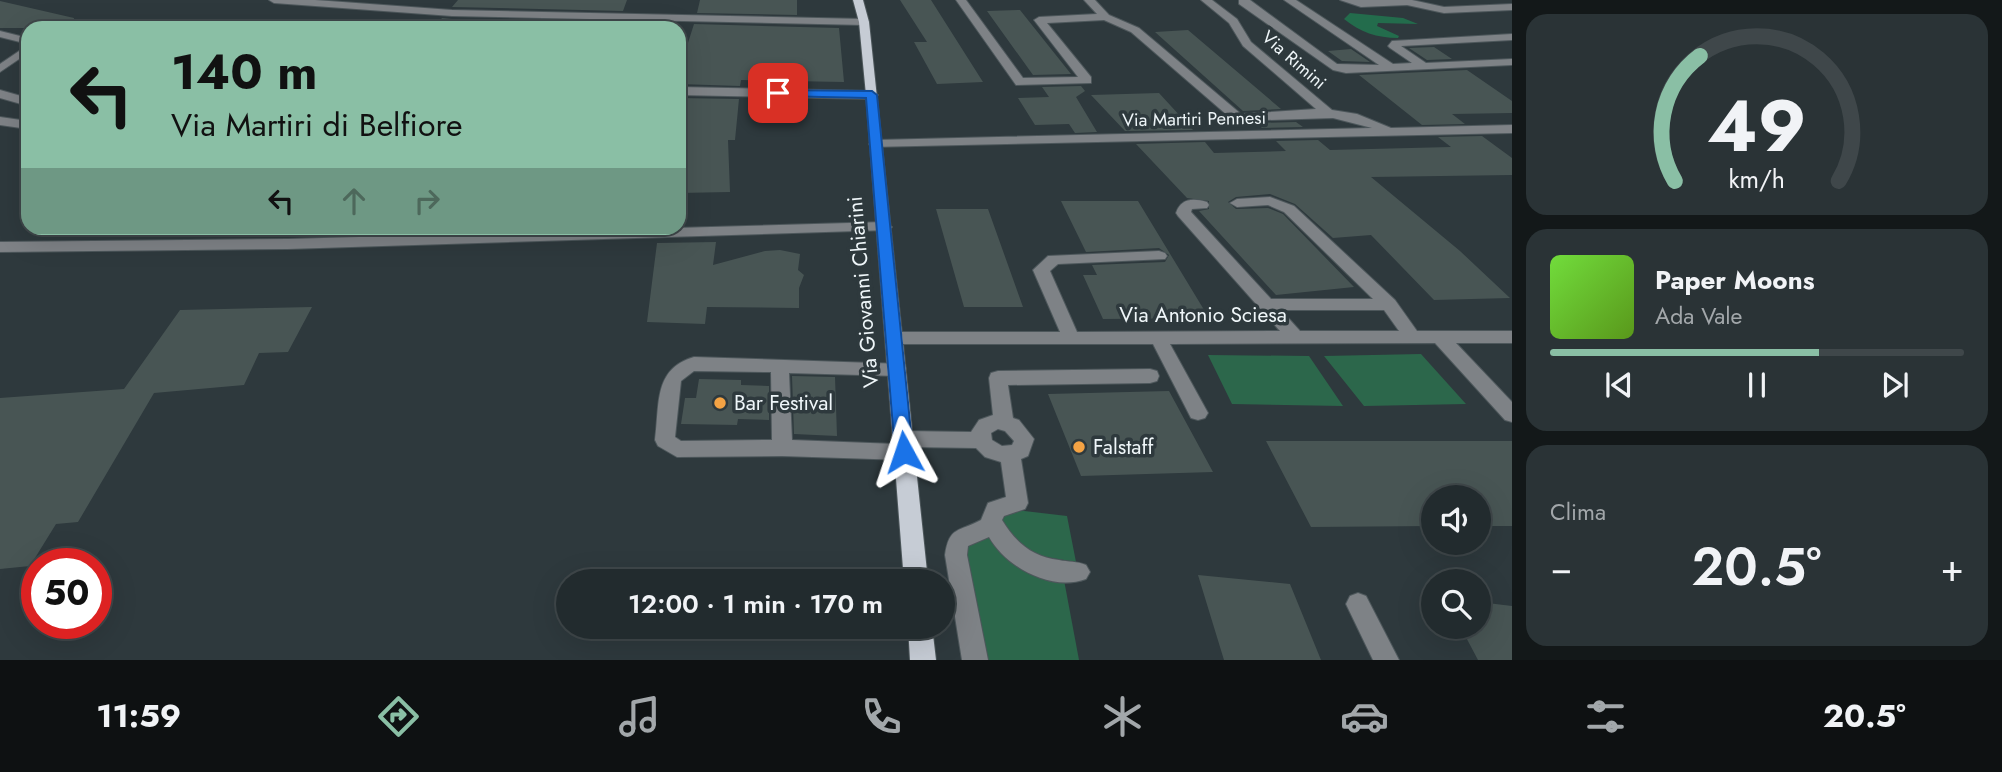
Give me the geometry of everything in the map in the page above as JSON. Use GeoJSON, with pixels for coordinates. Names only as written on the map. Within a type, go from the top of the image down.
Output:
{"type":"FeatureCollection","features":[{"type":"Feature","properties":{"kind":"main road","name":"Via Giovanni Chiarini"},"geometry":{"type":"LineString","coordinates":[[858,0],[864,22],[872,95],[915,569]]}},
{"type":"Feature","properties":{"kind":"main road"},"geometry":{"type":"LineString","coordinates":[[921,639],[923,660]]}},
{"type":"Feature","properties":{"kind":"street"},"geometry":{"type":"LineString","coordinates":[[274,0],[452,13],[864,22]]}},
{"type":"Feature","properties":{"kind":"street"},"geometry":{"type":"LineString","coordinates":[[961,0],[1020,82],[1087,80],[1040,20],[1105,17]]}},
{"type":"Feature","properties":{"kind":"street"},"geometry":{"type":"LineString","coordinates":[[1089,0],[1105,17]]}},
{"type":"Feature","properties":{"kind":"street","name":"Via Rimini"},"geometry":{"type":"LineString","coordinates":[[1206,0],[1233,21],[1247,44],[1327,112]]}},
{"type":"Feature","properties":{"kind":"street"},"geometry":{"type":"LineString","coordinates":[[1245,0],[1243,2],[1334,67],[1346,70],[1512,62]]}},
{"type":"Feature","properties":{"kind":"street"},"geometry":{"type":"LineString","coordinates":[[1289,0],[1391,68]]}},
{"type":"Feature","properties":{"kind":"street"},"geometry":{"type":"LineString","coordinates":[[1345,0],[1361,4],[1406,2],[1444,10],[1512,7]]}},
{"type":"Feature","properties":{"kind":"street","name":"Via Rimini"},"geometry":{"type":"LineString","coordinates":[[1105,17],[1135,30],[1238,118],[1327,112]]}},
{"type":"Feature","properties":{"kind":"street"},"geometry":{"type":"LineString","coordinates":[[0,34],[21,39]]}},
{"type":"Feature","properties":{"kind":"street"},"geometry":{"type":"LineString","coordinates":[[1425,67],[1394,46],[1396,43],[1512,37]]}},
{"type":"Feature","properties":{"kind":"street"},"geometry":{"type":"LineString","coordinates":[[0,69],[21,53]]}},
{"type":"Feature","properties":{"kind":"street"},"geometry":{"type":"LineString","coordinates":[[686,91],[872,95]]}},
{"type":"Feature","properties":{"kind":"street"},"geometry":{"type":"LineString","coordinates":[[0,94],[21,100]]}},
{"type":"Feature","properties":{"kind":"street"},"geometry":{"type":"LineString","coordinates":[[1327,112],[1372,121],[1389,132]]}},
{"type":"Feature","properties":{"kind":"street"},"geometry":{"type":"LineString","coordinates":[[0,121],[21,124]]}},
{"type":"Feature","properties":{"kind":"street","name":"Via Martiri Pennesi"},"geometry":{"type":"LineString","coordinates":[[876,144],[1512,129]]}},
{"type":"Feature","properties":{"kind":"street"},"geometry":{"type":"LineString","coordinates":[[1237,203],[1270,201],[1289,209],[1389,304],[1412,337]]}},
{"type":"Feature","properties":{"kind":"street"},"geometry":{"type":"LineString","coordinates":[[1202,205],[1185,205],[1183,213],[1295,337]]}},
{"type":"Feature","properties":{"kind":"street"},"geometry":{"type":"LineString","coordinates":[[686,233],[884,228]]}},
{"type":"Feature","properties":{"kind":"street"},"geometry":{"type":"LineString","coordinates":[[288,244],[295,235]]}},
{"type":"Feature","properties":{"kind":"street"},"geometry":{"type":"LineString","coordinates":[[0,247],[288,244],[623,235]]}},
{"type":"Feature","properties":{"kind":"street"},"geometry":{"type":"LineString","coordinates":[[1071,337],[1041,270],[1054,259],[1159,256]]}},
{"type":"Feature","properties":{"kind":"street"},"geometry":{"type":"LineString","coordinates":[[1266,305],[1389,304]]}},
{"type":"Feature","properties":{"kind":"street"},"geometry":{"type":"LineString","coordinates":[[1158,337],[1198,413]]}},
{"type":"Feature","properties":{"kind":"street"},"geometry":{"type":"LineString","coordinates":[[1440,337],[1512,415]]}},
{"type":"Feature","properties":{"kind":"street","name":"Via Antonio Sciesa"},"geometry":{"type":"LineString","coordinates":[[894,338],[1512,337]]}},
{"type":"Feature","properties":{"kind":"street"},"geometry":{"type":"LineString","coordinates":[[897,369],[694,364],[676,372],[672,381],[665,440],[677,449],[904,445],[981,440]]}},
{"type":"Feature","properties":{"kind":"street"},"geometry":{"type":"LineString","coordinates":[[780,366],[782,448]]}},
{"type":"Feature","properties":{"kind":"street"},"geometry":{"type":"LineString","coordinates":[[1004,422],[998,379],[1150,376]]}},
{"type":"Feature","properties":{"kind":"street"},"geometry":{"type":"LineString","coordinates":[[1004,422],[1017,428],[1024,439],[1021,450],[1010,455],[989,449],[981,440],[981,429],[985,425],[1004,422]]}},
{"type":"Feature","properties":{"kind":"street"},"geometry":{"type":"LineString","coordinates":[[975,660],[956,555],[958,541],[988,528],[996,509],[1017,503],[1010,455]]}},
{"type":"Feature","properties":{"kind":"street"},"geometry":{"type":"LineString","coordinates":[[992,523],[998,536],[1013,552],[1027,561],[1047,571],[1077,572]]}},
{"type":"Feature","properties":{"kind":"street"},"geometry":{"type":"LineString","coordinates":[[1358,604],[1386,660]]}},
{"type":"Feature","properties":{"kind":"green space"},"geometry":{"type":"Polygon","coordinates":[[[1350,13],[1403,18],[1418,24],[1378,23],[1377,26],[1399,36],[1383,37],[1350,24],[1344,19],[1350,13]]]}},
{"type":"Feature","properties":{"kind":"green space"},"geometry":{"type":"Polygon","coordinates":[[[1421,354],[1466,404],[1364,406],[1324,356],[1421,354]]]}},
{"type":"Feature","properties":{"kind":"green space"},"geometry":{"type":"Polygon","coordinates":[[[1208,355],[1309,356],[1343,406],[1232,404],[1208,355]]]}},
{"type":"Feature","properties":{"kind":"green space"},"geometry":{"type":"Polygon","coordinates":[[[999,508],[1067,516],[1076,562],[1040,556],[1064,580],[1079,660],[982,660],[961,542],[999,508]]]}},
{"type":"Feature","properties":{"kind":"building"},"geometry":{"type":"Polygon","coordinates":[[[458,0],[627,0],[623,11],[452,7],[458,0]]]}},
{"type":"Feature","properties":{"kind":"building"},"geometry":{"type":"Polygon","coordinates":[[[700,0],[797,0],[797,15],[697,13],[700,0]]]}},
{"type":"Feature","properties":{"kind":"building"},"geometry":{"type":"Polygon","coordinates":[[[900,0],[931,0],[983,82],[937,84],[914,42],[927,42],[900,0]]]}},
{"type":"Feature","properties":{"kind":"building"},"geometry":{"type":"Polygon","coordinates":[[[0,1],[74,18],[74,21],[21,21],[21,28],[0,28],[0,1]]]}},
{"type":"Feature","properties":{"kind":"building"},"geometry":{"type":"Polygon","coordinates":[[[1020,10],[1071,74],[1033,75],[987,11],[1020,10]]]}},
{"type":"Feature","properties":{"kind":"building"},"geometry":{"type":"Polygon","coordinates":[[[442,18],[563,21],[440,21],[442,18]]]}},
{"type":"Feature","properties":{"kind":"building"},"geometry":{"type":"Polygon","coordinates":[[[694,24],[839,28],[844,82],[741,80],[740,86],[686,84],[686,49],[694,24]]]}},
{"type":"Feature","properties":{"kind":"building"},"geometry":{"type":"Polygon","coordinates":[[[1188,30],[1281,109],[1243,111],[1155,32],[1188,30]]]}},
{"type":"Feature","properties":{"kind":"building"},"geometry":{"type":"Polygon","coordinates":[[[1434,47],[1452,59],[1427,60],[1409,48],[1434,47]]]}},
{"type":"Feature","properties":{"kind":"building"},"geometry":{"type":"Polygon","coordinates":[[[1351,49],[1370,62],[1342,61],[1328,51],[1351,49]]]}},
{"type":"Feature","properties":{"kind":"building"},"geometry":{"type":"Polygon","coordinates":[[[1467,70],[1512,101],[1512,113],[1452,114],[1465,124],[1422,125],[1359,75],[1467,70]]]}},
{"type":"Feature","properties":{"kind":"building"},"geometry":{"type":"Polygon","coordinates":[[[1081,86],[1085,91],[1076,97],[1097,132],[1075,133],[1069,124],[1035,125],[1018,98],[1049,97],[1042,87],[1081,86]]]}},
{"type":"Feature","properties":{"kind":"building"},"geometry":{"type":"Polygon","coordinates":[[[1159,93],[1193,130],[1125,131],[1091,95],[1159,93]]]}},
{"type":"Feature","properties":{"kind":"building"},"geometry":{"type":"Polygon","coordinates":[[[686,98],[739,99],[735,140],[728,140],[730,192],[686,193],[686,98]]]}},
{"type":"Feature","properties":{"kind":"building"},"geometry":{"type":"Polygon","coordinates":[[[1296,122],[1303,127],[1262,128],[1256,123],[1296,122]]]}},
{"type":"Feature","properties":{"kind":"building"},"geometry":{"type":"Polygon","coordinates":[[[1482,136],[1512,158],[1512,175],[1371,177],[1460,251],[1510,298],[1434,300],[1371,235],[1333,238],[1295,204],[1270,194],[1236,197],[1228,202],[1236,209],[1268,208],[1283,214],[1354,287],[1276,295],[1199,211],[1209,209],[1209,201],[1187,198],[1136,144],[1205,142],[1214,153],[1286,151],[1276,141],[1318,140],[1330,150],[1451,147],[1438,137],[1482,136]]]}},
{"type":"Feature","properties":{"kind":"building"},"geometry":{"type":"Polygon","coordinates":[[[1061,201],[1138,201],[1209,318],[1103,319],[1083,275],[1097,275],[1092,265],[1165,262],[1169,255],[1159,248],[1086,252],[1061,201]]]}},
{"type":"Feature","properties":{"kind":"building"},"geometry":{"type":"Polygon","coordinates":[[[936,209],[988,209],[1023,307],[964,307],[936,209]]]}},
{"type":"Feature","properties":{"kind":"building"},"geometry":{"type":"Polygon","coordinates":[[[716,242],[713,265],[765,251],[780,250],[800,254],[798,270],[804,275],[799,288],[799,308],[707,307],[705,324],[647,322],[657,243],[716,242]]]}},
{"type":"Feature","properties":{"kind":"building"},"geometry":{"type":"Polygon","coordinates":[[[312,307],[288,352],[259,353],[244,385],[154,393],[78,522],[56,524],[41,548],[21,548],[21,567],[0,569],[0,398],[124,389],[180,310],[312,307]]]}},
{"type":"Feature","properties":{"kind":"building"},"geometry":{"type":"Polygon","coordinates":[[[792,376],[835,377],[837,436],[794,434],[792,376]]]}},
{"type":"Feature","properties":{"kind":"building"},"geometry":{"type":"Polygon","coordinates":[[[699,379],[741,380],[741,385],[769,386],[769,420],[738,419],[737,425],[681,424],[685,398],[696,398],[699,379]]]}},
{"type":"Feature","properties":{"kind":"building"},"geometry":{"type":"Polygon","coordinates":[[[1169,391],[1213,472],[1081,476],[1048,394],[1169,391]]]}},
{"type":"Feature","properties":{"kind":"building"},"geometry":{"type":"Polygon","coordinates":[[[1266,441],[1512,441],[1512,526],[1491,526],[1491,485],[1421,485],[1421,526],[1311,527],[1266,441]]]}},
{"type":"Feature","properties":{"kind":"building"},"geometry":{"type":"Polygon","coordinates":[[[1198,575],[1290,584],[1321,660],[1224,660],[1198,575]]]}},
{"type":"Feature","properties":{"kind":"building"},"geometry":{"type":"Polygon","coordinates":[[[1491,603],[1512,606],[1512,660],[1478,660],[1467,639],[1491,639],[1491,603]]]}},
{"type":"Feature","properties":{"kind":"place","name":"Bar Festival"},"geometry":{"type":"Point","coordinates":[720,403]}},
{"type":"Feature","properties":{"kind":"place","name":"Falstaff"},"geometry":{"type":"Point","coordinates":[1079,447]}},
{"type":"Feature","properties":{"kind":"route"},"geometry":{"type":"LineString","coordinates":[[778,93],[872,95],[904,452]]}}]}
